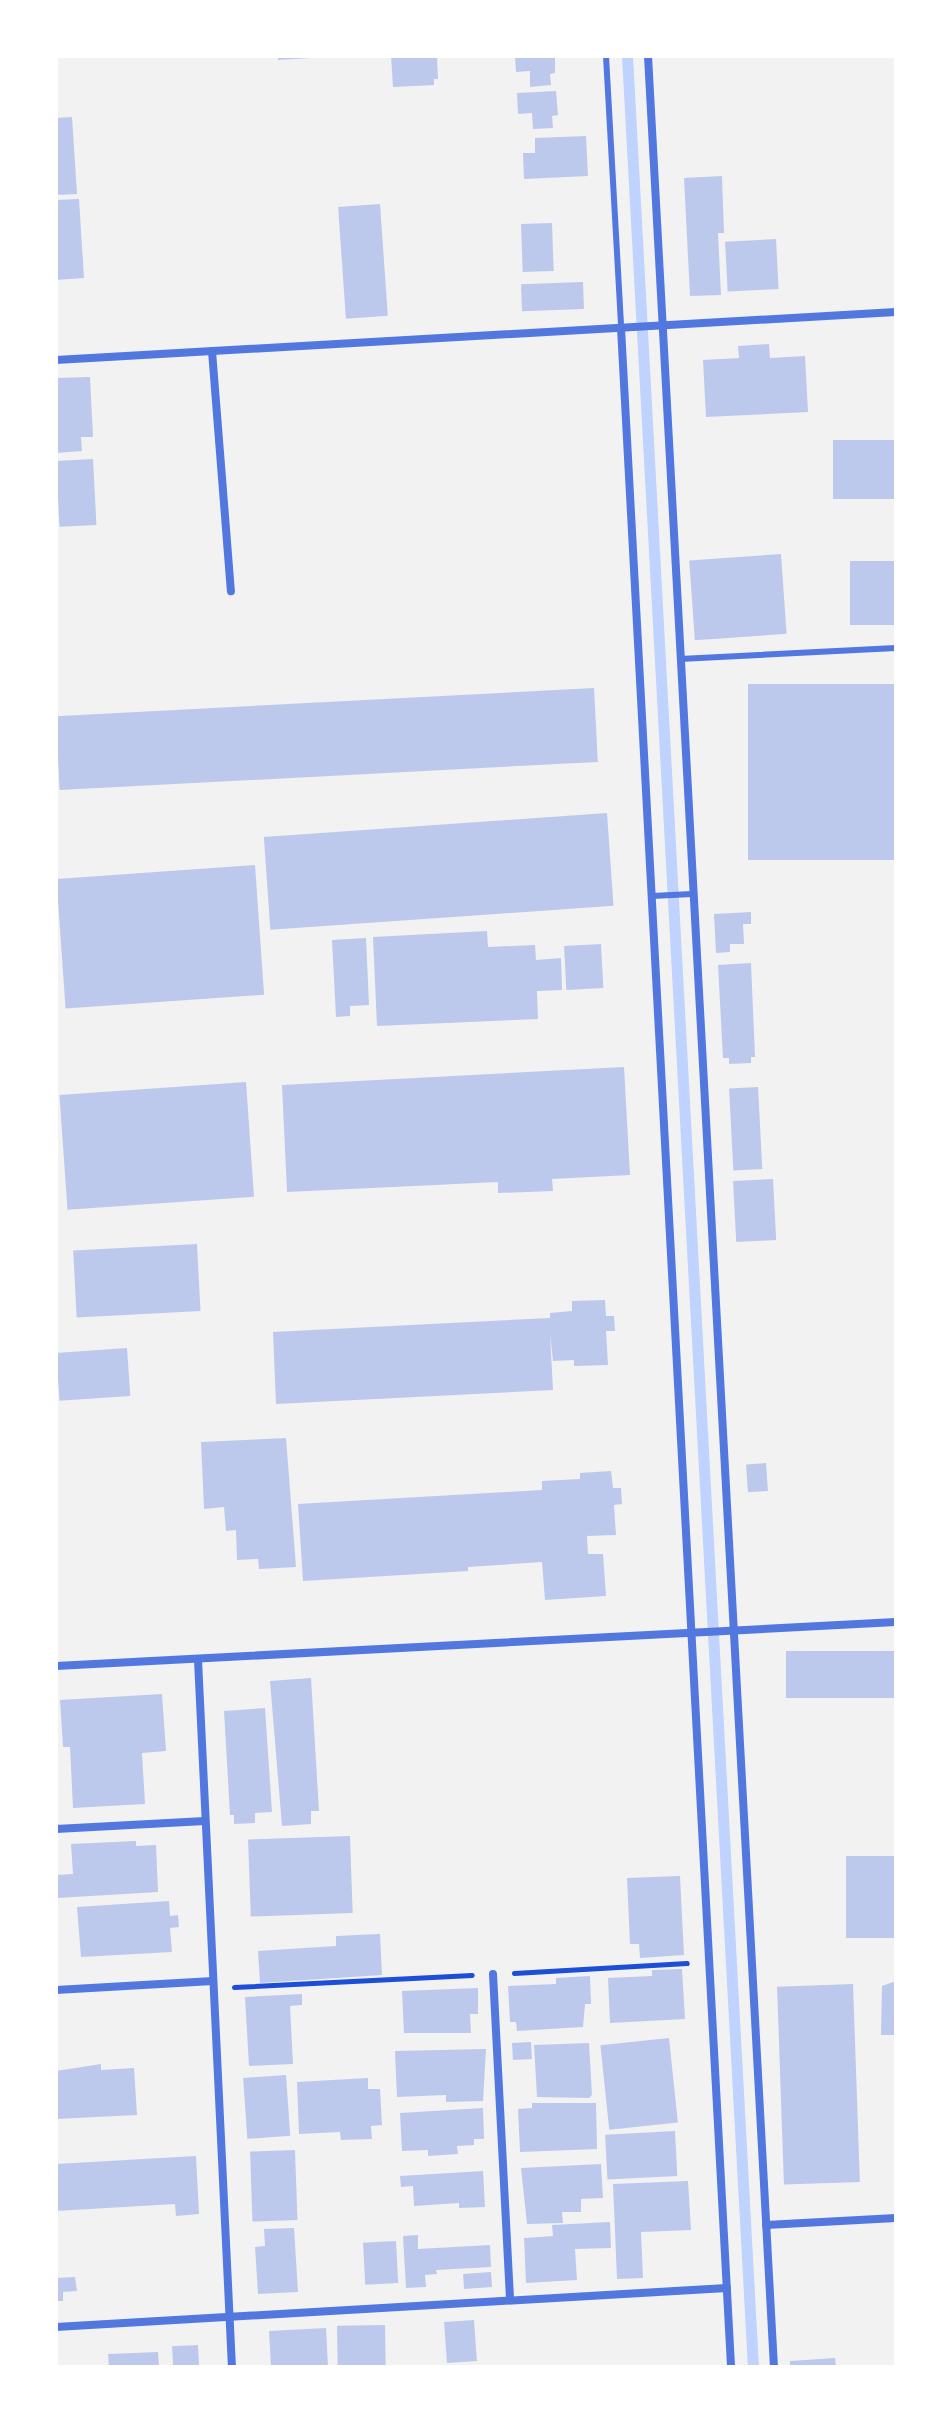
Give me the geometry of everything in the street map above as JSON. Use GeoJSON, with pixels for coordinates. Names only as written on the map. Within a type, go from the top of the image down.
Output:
{"type":"FeatureCollection","features":[{"type":"Feature","properties":{"kind":"street"},"geometry":{"type":"LineString","coordinates":[[648,56],[690,894],[774,2367]]}},
{"type":"Feature","properties":{"kind":"street"},"geometry":{"type":"LineString","coordinates":[[56,360],[896,312]]}},
{"type":"Feature","properties":{"kind":"street"},"geometry":{"type":"LineString","coordinates":[[621,328],[731,2367]]}},
{"type":"Feature","properties":{"kind":"street"},"geometry":{"type":"LineString","coordinates":[[212,351],[231,591]]}},
{"type":"Feature","properties":{"kind":"street"},"geometry":{"type":"LineString","coordinates":[[56,1666],[896,1622]]}},
{"type":"Feature","properties":{"kind":"street"},"geometry":{"type":"LineString","coordinates":[[198,1660],[232,2367]]}},
{"type":"Feature","properties":{"kind":"street"},"geometry":{"type":"LineString","coordinates":[[56,1829],[205,1821]]}},
{"type":"Feature","properties":{"kind":"street"},"geometry":{"type":"LineString","coordinates":[[493,1974],[510,2299]]}},
{"type":"Feature","properties":{"kind":"street"},"geometry":{"type":"LineString","coordinates":[[56,1990],[213,1984]]}},
{"type":"Feature","properties":{"kind":"street"},"geometry":{"type":"LineString","coordinates":[[766,2225],[896,2218]]}},
{"type":"Feature","properties":{"kind":"street"},"geometry":{"type":"LineString","coordinates":[[56,2327],[727,2288]]}},
{"type":"Feature","properties":{"kind":"lane"},"geometry":{"type":"LineString","coordinates":[[606,56],[621,328]]}},
{"type":"Feature","properties":{"kind":"lane"},"geometry":{"type":"LineString","coordinates":[[680,659],[896,648]]}},
{"type":"Feature","properties":{"kind":"lane"},"geometry":{"type":"LineString","coordinates":[[654,896],[690,894]]}},
{"type":"Feature","properties":{"kind":"path"},"geometry":{"type":"LineString","coordinates":[[213,1984],[493,1974],[709,1962]]}},
{"type":"Feature","properties":{"kind":"building"},"geometry":{"type":"Polygon","coordinates":[[[278,56],[311,56],[311,58],[278,60],[278,56]]]}},
{"type":"Feature","properties":{"kind":"building"},"geometry":{"type":"Polygon","coordinates":[[[391,56],[437,56],[438,79],[434,79],[434,85],[393,87],[391,56]]]}},
{"type":"Feature","properties":{"kind":"building"},"geometry":{"type":"Polygon","coordinates":[[[515,56],[555,56],[555,73],[550,74],[551,85],[530,87],[530,71],[516,72],[515,56]]]}},
{"type":"Feature","properties":{"kind":"building"},"geometry":{"type":"Polygon","coordinates":[[[556,91],[558,115],[552,116],[553,128],[533,129],[532,113],[518,114],[517,93],[556,91]]]}},
{"type":"Feature","properties":{"kind":"building"},"geometry":{"type":"Polygon","coordinates":[[[72,117],[77,194],[56,195],[56,118],[72,117]]]}},
{"type":"Feature","properties":{"kind":"building"},"geometry":{"type":"Polygon","coordinates":[[[586,136],[588,176],[524,179],[523,153],[535,153],[535,138],[586,136]]]}},
{"type":"Feature","properties":{"kind":"building"},"geometry":{"type":"Polygon","coordinates":[[[722,176],[724,233],[718,233],[721,295],[690,296],[684,178],[722,176]]]}},
{"type":"Feature","properties":{"kind":"building"},"geometry":{"type":"Polygon","coordinates":[[[79,199],[84,278],[56,280],[56,200],[79,199]]]}},
{"type":"Feature","properties":{"kind":"building"},"geometry":{"type":"Polygon","coordinates":[[[380,204],[388,316],[346,319],[338,207],[380,204]]]}},
{"type":"Feature","properties":{"kind":"building"},"geometry":{"type":"Polygon","coordinates":[[[552,223],[554,271],[523,272],[521,224],[552,223]]]}},
{"type":"Feature","properties":{"kind":"building"},"geometry":{"type":"Polygon","coordinates":[[[776,239],[779,289],[728,292],[725,242],[776,239]]]}},
{"type":"Feature","properties":{"kind":"building"},"geometry":{"type":"Polygon","coordinates":[[[583,282],[584,309],[522,311],[521,284],[583,282]]]}},
{"type":"Feature","properties":{"kind":"building"},"geometry":{"type":"Polygon","coordinates":[[[769,344],[770,358],[805,356],[808,412],[706,417],[703,360],[739,358],[738,346],[769,344]]]}},
{"type":"Feature","properties":{"kind":"building"},"geometry":{"type":"Polygon","coordinates":[[[90,377],[93,437],[81,437],[82,451],[56,453],[56,378],[90,377]]]}},
{"type":"Feature","properties":{"kind":"building"},"geometry":{"type":"Polygon","coordinates":[[[833,440],[896,440],[896,499],[833,499],[833,440]]]}},
{"type":"Feature","properties":{"kind":"building"},"geometry":{"type":"Polygon","coordinates":[[[93,459],[96,525],[60,527],[56,461],[93,459]]]}},
{"type":"Feature","properties":{"kind":"building"},"geometry":{"type":"Polygon","coordinates":[[[781,554],[787,634],[695,640],[689,560],[781,554]]]}},
{"type":"Feature","properties":{"kind":"building"},"geometry":{"type":"Polygon","coordinates":[[[850,561],[896,561],[896,625],[850,625],[850,561]]]}},
{"type":"Feature","properties":{"kind":"building"},"geometry":{"type":"Polygon","coordinates":[[[748,684],[896,684],[896,860],[748,860],[748,684]]]}},
{"type":"Feature","properties":{"kind":"building"},"geometry":{"type":"Polygon","coordinates":[[[594,688],[598,762],[60,790],[56,716],[594,688]]]}},
{"type":"Feature","properties":{"kind":"building"},"geometry":{"type":"Polygon","coordinates":[[[607,813],[613,906],[270,930],[264,837],[607,813]]]}},
{"type":"Feature","properties":{"kind":"building"},"geometry":{"type":"Polygon","coordinates":[[[255,865],[264,995],[66,1009],[56,879],[255,865]]]}},
{"type":"Feature","properties":{"kind":"building"},"geometry":{"type":"Polygon","coordinates":[[[751,912],[751,924],[743,924],[744,944],[730,944],[730,952],[716,953],[714,914],[751,912]]]}},
{"type":"Feature","properties":{"kind":"building"},"geometry":{"type":"Polygon","coordinates":[[[487,931],[488,947],[535,945],[536,960],[561,958],[562,990],[537,991],[538,1019],[377,1026],[373,937],[487,931]]]}},
{"type":"Feature","properties":{"kind":"building"},"geometry":{"type":"Polygon","coordinates":[[[366,938],[369,1005],[350,1006],[350,1016],[336,1017],[332,940],[366,938]]]}},
{"type":"Feature","properties":{"kind":"building"},"geometry":{"type":"Polygon","coordinates":[[[601,944],[603,988],[566,990],[564,946],[601,944]]]}},
{"type":"Feature","properties":{"kind":"building"},"geometry":{"type":"Polygon","coordinates":[[[751,963],[755,1057],[751,1057],[751,1063],[729,1064],[729,1058],[723,1058],[718,965],[751,963]]]}},
{"type":"Feature","properties":{"kind":"building"},"geometry":{"type":"Polygon","coordinates":[[[624,1067],[630,1175],[552,1179],[553,1191],[498,1193],[498,1182],[287,1192],[282,1085],[624,1067]]]}},
{"type":"Feature","properties":{"kind":"building"},"geometry":{"type":"Polygon","coordinates":[[[246,1082],[254,1197],[67,1210],[59,1095],[246,1082]]]}},
{"type":"Feature","properties":{"kind":"building"},"geometry":{"type":"Polygon","coordinates":[[[758,1087],[762,1169],[733,1170],[729,1089],[758,1087]]]}},
{"type":"Feature","properties":{"kind":"building"},"geometry":{"type":"Polygon","coordinates":[[[773,1179],[776,1240],[736,1242],[733,1181],[773,1179]]]}},
{"type":"Feature","properties":{"kind":"building"},"geometry":{"type":"Polygon","coordinates":[[[197,1244],[201,1311],[77,1317],[73,1250],[197,1244]]]}},
{"type":"Feature","properties":{"kind":"building"},"geometry":{"type":"Polygon","coordinates":[[[605,1300],[606,1316],[614,1316],[615,1331],[606,1331],[608,1365],[574,1366],[574,1360],[553,1361],[550,1334],[553,1390],[276,1404],[273,1332],[550,1318],[550,1313],[572,1311],[572,1301],[605,1300]]]}},
{"type":"Feature","properties":{"kind":"building"},"geometry":{"type":"Polygon","coordinates":[[[127,1348],[130,1396],[60,1401],[56,1353],[127,1348]]]}},
{"type":"Feature","properties":{"kind":"building"},"geometry":{"type":"Polygon","coordinates":[[[286,1438],[296,1567],[259,1569],[258,1559],[237,1560],[236,1530],[226,1531],[224,1507],[204,1509],[201,1442],[286,1438]]]}},
{"type":"Feature","properties":{"kind":"building"},"geometry":{"type":"Polygon","coordinates":[[[766,1463],[768,1491],[748,1492],[746,1464],[766,1463]]]}},
{"type":"Feature","properties":{"kind":"building"},"geometry":{"type":"Polygon","coordinates":[[[611,1471],[613,1488],[621,1488],[622,1504],[614,1505],[616,1535],[587,1536],[588,1554],[603,1554],[606,1596],[545,1600],[542,1562],[468,1567],[468,1571],[303,1581],[298,1504],[542,1490],[542,1481],[580,1479],[580,1473],[611,1471]]]}},
{"type":"Feature","properties":{"kind":"building"},"geometry":{"type":"Polygon","coordinates":[[[786,1651],[896,1651],[896,1698],[786,1698],[786,1651]]]}},
{"type":"Feature","properties":{"kind":"building"},"geometry":{"type":"Polygon","coordinates":[[[311,1678],[319,1811],[311,1811],[311,1824],[282,1826],[270,1681],[311,1678]]]}},
{"type":"Feature","properties":{"kind":"building"},"geometry":{"type":"Polygon","coordinates":[[[162,1694],[166,1751],[142,1753],[145,1804],[73,1808],[70,1747],[63,1747],[60,1700],[162,1694]]]}},
{"type":"Feature","properties":{"kind":"building"},"geometry":{"type":"Polygon","coordinates":[[[265,1708],[272,1812],[255,1813],[255,1823],[234,1824],[234,1815],[230,1815],[224,1711],[265,1708]]]}},
{"type":"Feature","properties":{"kind":"building"},"geometry":{"type":"Polygon","coordinates":[[[350,1836],[353,1913],[251,1917],[248,1840],[350,1836]]]}},
{"type":"Feature","properties":{"kind":"building"},"geometry":{"type":"Polygon","coordinates":[[[136,1841],[136,1846],[156,1845],[158,1892],[57,1898],[56,1875],[73,1874],[71,1844],[136,1841]]]}},
{"type":"Feature","properties":{"kind":"building"},"geometry":{"type":"Polygon","coordinates":[[[846,1856],[896,1856],[896,1938],[846,1938],[846,1856]]]}},
{"type":"Feature","properties":{"kind":"building"},"geometry":{"type":"Polygon","coordinates":[[[680,1876],[684,1955],[640,1958],[639,1944],[630,1944],[627,1878],[680,1876]]]}},
{"type":"Feature","properties":{"kind":"building"},"geometry":{"type":"Polygon","coordinates":[[[169,1901],[170,1916],[178,1915],[179,1927],[170,1928],[172,1952],[81,1957],[77,1907],[169,1901]]]}},
{"type":"Feature","properties":{"kind":"building"},"geometry":{"type":"Polygon","coordinates":[[[380,1934],[382,1975],[260,1983],[258,1951],[336,1946],[336,1936],[380,1934]]]}},
{"type":"Feature","properties":{"kind":"building"},"geometry":{"type":"Polygon","coordinates":[[[682,1969],[685,2019],[610,2023],[608,1978],[652,1976],[652,1970],[682,1969]]]}},
{"type":"Feature","properties":{"kind":"building"},"geometry":{"type":"Polygon","coordinates":[[[590,1976],[591,2004],[585,2004],[583,2027],[517,2031],[516,2022],[510,2022],[508,1986],[556,1984],[556,1978],[590,1976]]]}},
{"type":"Feature","properties":{"kind":"building"},"geometry":{"type":"Polygon","coordinates":[[[896,1981],[896,2035],[881,2035],[882,1986],[896,1981]]]}},
{"type":"Feature","properties":{"kind":"building"},"geometry":{"type":"Polygon","coordinates":[[[853,1984],[860,2182],[784,2185],[777,1987],[853,1984]]]}},
{"type":"Feature","properties":{"kind":"building"},"geometry":{"type":"Polygon","coordinates":[[[478,1988],[478,2014],[470,2014],[471,2033],[404,2033],[402,1991],[478,1988]]]}},
{"type":"Feature","properties":{"kind":"building"},"geometry":{"type":"Polygon","coordinates":[[[302,1994],[302,2005],[290,2006],[293,2064],[249,2066],[245,1997],[302,1994]]]}},
{"type":"Feature","properties":{"kind":"building"},"geometry":{"type":"Polygon","coordinates":[[[669,2038],[678,2123],[609,2130],[600,2045],[669,2038]]]}},
{"type":"Feature","properties":{"kind":"building"},"geometry":{"type":"Polygon","coordinates":[[[531,2042],[532,2059],[513,2060],[512,2043],[531,2042]]]}},
{"type":"Feature","properties":{"kind":"building"},"geometry":{"type":"Polygon","coordinates":[[[589,2043],[592,2095],[589,2098],[537,2097],[534,2045],[589,2043]]]}},
{"type":"Feature","properties":{"kind":"building"},"geometry":{"type":"Polygon","coordinates":[[[486,2049],[483,2101],[446,2102],[446,2095],[397,2097],[395,2051],[486,2049]]]}},
{"type":"Feature","properties":{"kind":"building"},"geometry":{"type":"Polygon","coordinates":[[[101,2064],[101,2070],[134,2068],[137,2115],[56,2119],[56,2071],[101,2064]]]}},
{"type":"Feature","properties":{"kind":"building"},"geometry":{"type":"Polygon","coordinates":[[[286,2075],[290,2136],[247,2139],[243,2078],[286,2075]]]}},
{"type":"Feature","properties":{"kind":"building"},"geometry":{"type":"Polygon","coordinates":[[[368,2078],[368,2089],[380,2089],[382,2125],[371,2126],[372,2139],[341,2140],[340,2132],[299,2134],[297,2082],[368,2078]]]}},
{"type":"Feature","properties":{"kind":"building"},"geometry":{"type":"Polygon","coordinates":[[[532,2103],[596,2103],[597,2149],[520,2152],[518,2109],[532,2108],[532,2103]]]}},
{"type":"Feature","properties":{"kind":"building"},"geometry":{"type":"Polygon","coordinates":[[[483,2108],[484,2139],[474,2139],[474,2145],[457,2146],[458,2154],[428,2156],[428,2150],[402,2151],[400,2113],[483,2108]]]}},
{"type":"Feature","properties":{"kind":"building"},"geometry":{"type":"Polygon","coordinates":[[[675,2131],[677,2176],[607,2180],[605,2135],[675,2131]]]}},
{"type":"Feature","properties":{"kind":"building"},"geometry":{"type":"Polygon","coordinates":[[[295,2150],[297,2220],[252,2222],[250,2152],[295,2150]]]}},
{"type":"Feature","properties":{"kind":"building"},"geometry":{"type":"Polygon","coordinates":[[[196,2156],[199,2214],[176,2216],[175,2204],[56,2211],[56,2164],[196,2156]]]}},
{"type":"Feature","properties":{"kind":"building"},"geometry":{"type":"Polygon","coordinates":[[[601,2164],[603,2198],[581,2199],[581,2212],[562,2212],[563,2223],[527,2224],[521,2168],[601,2164]]]}},
{"type":"Feature","properties":{"kind":"building"},"geometry":{"type":"Polygon","coordinates":[[[483,2171],[485,2207],[459,2208],[459,2203],[414,2206],[413,2186],[401,2187],[400,2176],[483,2171]]]}},
{"type":"Feature","properties":{"kind":"building"},"geometry":{"type":"Polygon","coordinates":[[[688,2181],[691,2230],[641,2232],[643,2278],[617,2279],[613,2184],[688,2181]]]}},
{"type":"Feature","properties":{"kind":"building"},"geometry":{"type":"Polygon","coordinates":[[[610,2222],[611,2248],[575,2249],[577,2280],[526,2283],[524,2238],[553,2236],[552,2225],[610,2222]]]}},
{"type":"Feature","properties":{"kind":"building"},"geometry":{"type":"Polygon","coordinates":[[[294,2228],[298,2292],[258,2294],[255,2247],[265,2246],[264,2229],[294,2228]]]}},
{"type":"Feature","properties":{"kind":"building"},"geometry":{"type":"Polygon","coordinates":[[[418,2235],[418,2249],[490,2245],[491,2267],[436,2270],[437,2274],[425,2275],[426,2287],[406,2288],[403,2236],[418,2235]]]}},
{"type":"Feature","properties":{"kind":"building"},"geometry":{"type":"Polygon","coordinates":[[[396,2241],[398,2283],[365,2285],[363,2243],[396,2241]]]}},
{"type":"Feature","properties":{"kind":"building"},"geometry":{"type":"Polygon","coordinates":[[[491,2272],[492,2287],[464,2289],[463,2274],[491,2272]]]}},
{"type":"Feature","properties":{"kind":"building"},"geometry":{"type":"Polygon","coordinates":[[[75,2277],[77,2291],[63,2292],[63,2301],[56,2301],[56,2278],[75,2277]]]}},
{"type":"Feature","properties":{"kind":"building"},"geometry":{"type":"Polygon","coordinates":[[[474,2320],[477,2361],[447,2363],[444,2322],[474,2320]]]}},
{"type":"Feature","properties":{"kind":"building"},"geometry":{"type":"Polygon","coordinates":[[[385,2325],[386,2367],[338,2367],[337,2326],[385,2325]]]}},
{"type":"Feature","properties":{"kind":"building"},"geometry":{"type":"Polygon","coordinates":[[[326,2328],[328,2367],[271,2367],[269,2331],[326,2328]]]}},
{"type":"Feature","properties":{"kind":"building"},"geometry":{"type":"Polygon","coordinates":[[[198,2345],[199,2367],[173,2367],[172,2346],[198,2345]]]}},
{"type":"Feature","properties":{"kind":"building"},"geometry":{"type":"Polygon","coordinates":[[[158,2352],[159,2367],[109,2367],[108,2354],[158,2352]]]}},
{"type":"Feature","properties":{"kind":"building"},"geometry":{"type":"Polygon","coordinates":[[[835,2358],[836,2367],[790,2367],[790,2361],[835,2358]]]}},
{"type":"Feature","properties":{"kind":"waterway"},"geometry":{"type":"LineString","coordinates":[[627,56],[753,2367]]}}]}
